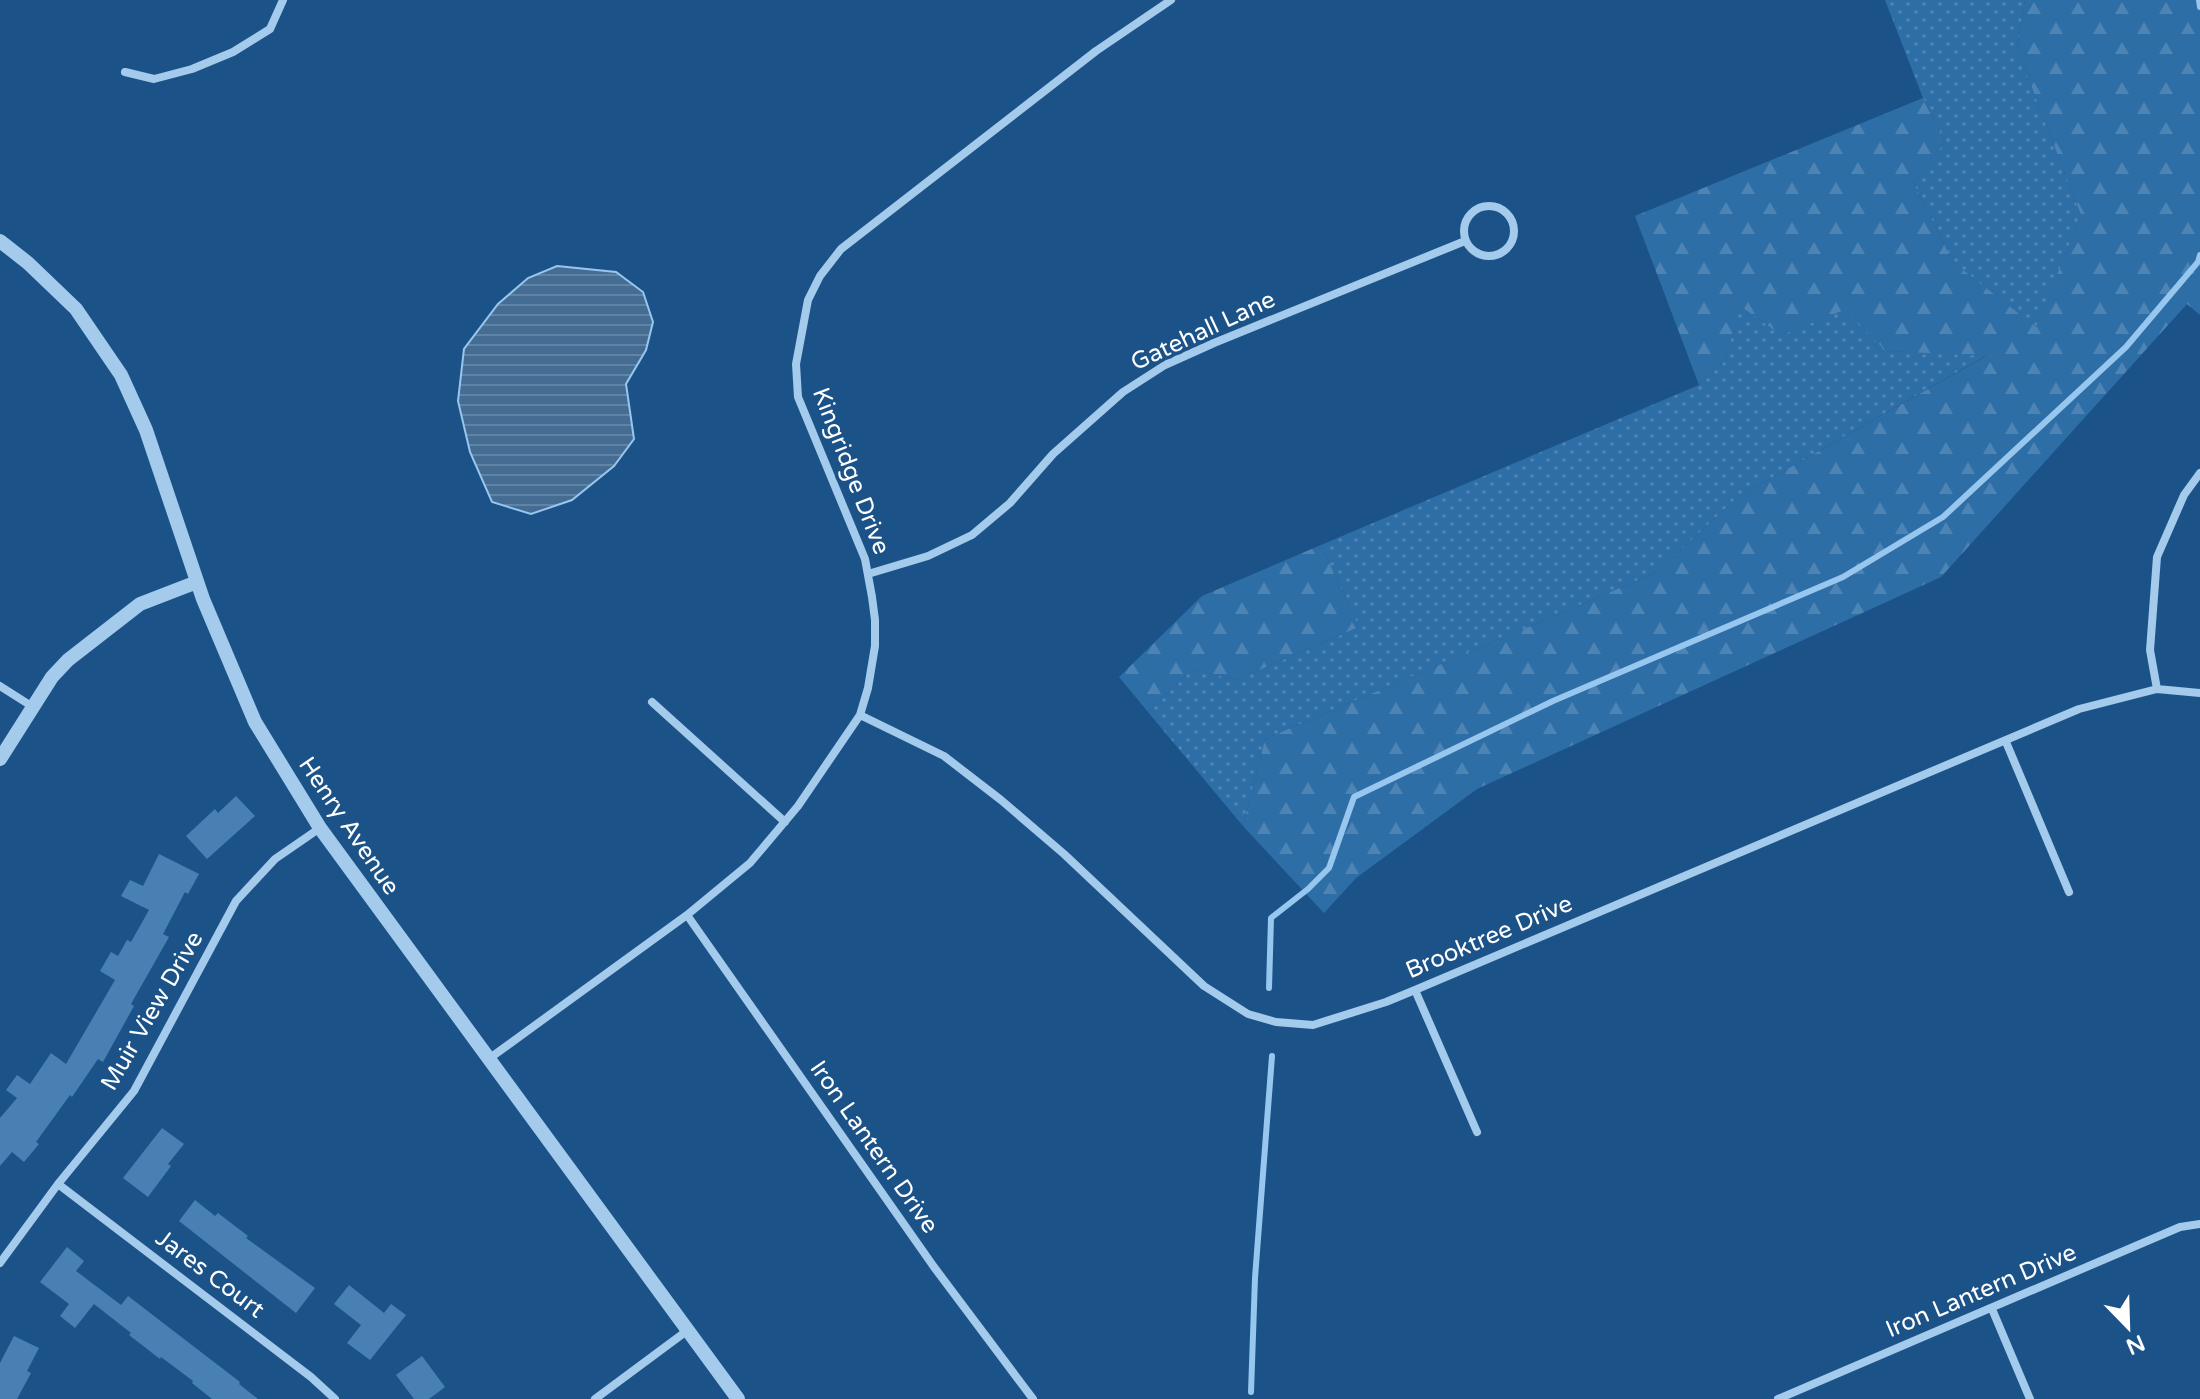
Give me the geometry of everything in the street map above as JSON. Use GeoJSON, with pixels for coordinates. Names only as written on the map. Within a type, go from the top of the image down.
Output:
{"type":"FeatureCollection","features":[{"type":"Feature","properties":{"kind":"street"},"geometry":{"type":"LineString","coordinates":[[125,72],[154,79],[192,69],[233,52],[270,29],[283,0]]}},
{"type":"Feature","properties":{"kind":"street","name":"Kingridge Drive"},"geometry":{"type":"LineString","coordinates":[[490,1058],[687,915],[750,863],[798,806],[860,715],[875,646],[875,620],[868,574],[865,559],[798,397],[796,364],[802,328],[808,300],[820,276],[841,249],[1096,51],[1171,0]]}},
{"type":"Feature","properties":{"kind":"street"},"geometry":{"type":"LineString","coordinates":[[1497,206],[1513,223],[1515,232],[1508,248],[1494,256],[1477,254],[1465,241],[1467,217],[1480,207],[1497,206]]}},
{"type":"Feature","properties":{"kind":"street","name":"Henry Avenue"},"geometry":{"type":"LineString","coordinates":[[0,241],[76,309],[121,375],[146,430],[197,582],[255,722],[320,828],[738,1399]]}},
{"type":"Feature","properties":{"kind":"street","name":"Gatehall Lane"},"geometry":{"type":"LineString","coordinates":[[868,574],[928,556],[972,535],[1010,503],[1053,454],[1123,392],[1165,365],[1465,241]]}},
{"type":"Feature","properties":{"kind":"street"},"geometry":{"type":"LineString","coordinates":[[2157,689],[2150,650],[2157,557],[2184,495],[2200,473]]}},
{"type":"Feature","properties":{"kind":"street"},"geometry":{"type":"LineString","coordinates":[[0,759],[52,677],[68,660],[140,604],[197,582]]}},
{"type":"Feature","properties":{"kind":"street"},"geometry":{"type":"LineString","coordinates":[[0,686],[33,707]]}},
{"type":"Feature","properties":{"kind":"street","name":"Brooktree Drive"},"geometry":{"type":"LineString","coordinates":[[860,715],[944,756],[1001,800],[1064,854],[1204,986],[1248,1014],[1276,1022],[1313,1025],[1386,1002],[2079,709],[2157,689],[2200,693]]}},
{"type":"Feature","properties":{"kind":"street"},"geometry":{"type":"LineString","coordinates":[[652,702],[785,822]]}},
{"type":"Feature","properties":{"kind":"street"},"geometry":{"type":"LineString","coordinates":[[2006,742],[2069,892]]}},
{"type":"Feature","properties":{"kind":"street","name":"Muir View Drive"},"geometry":{"type":"LineString","coordinates":[[0,1263],[58,1184],[134,1091],[236,901],[275,859],[320,828]]}},
{"type":"Feature","properties":{"kind":"street","name":"Iron Lantern Drive"},"geometry":{"type":"LineString","coordinates":[[687,915],[934,1267],[1033,1399]]}},
{"type":"Feature","properties":{"kind":"street"},"geometry":{"type":"LineString","coordinates":[[1415,990],[1477,1132]]}},
{"type":"Feature","properties":{"kind":"street","name":"Jares Court"},"geometry":{"type":"LineString","coordinates":[[58,1184],[311,1377],[335,1399]]}},
{"type":"Feature","properties":{"kind":"street","name":"Iron Lantern Drive"},"geometry":{"type":"LineString","coordinates":[[1778,1399],[2180,1227],[2200,1224]]}},
{"type":"Feature","properties":{"kind":"street"},"geometry":{"type":"LineString","coordinates":[[1992,1309],[2030,1399]]}},
{"type":"Feature","properties":{"kind":"street"},"geometry":{"type":"LineString","coordinates":[[595,1399],[689,1330]]}},
{"type":"Feature","properties":{"kind":"green space"},"geometry":{"type":"Polygon","coordinates":[[[1885,0],[2025,0],[2017,49],[2081,215],[2036,328],[1953,262],[1913,182],[1945,142],[1923,98],[1885,0]]]}},
{"type":"Feature","properties":{"kind":"green space"},"geometry":{"type":"Polygon","coordinates":[[[2025,0],[2200,0],[2200,315],[2187,304],[1941,577],[1477,789],[1356,878],[1324,913],[1243,826],[1265,739],[1657,572],[1738,497],[1986,356],[1886,351],[1844,310],[1781,335],[1739,305],[1726,359],[1699,385],[1635,216],[1923,98],[1945,142],[1913,182],[1953,262],[2036,327],[2081,215],[2017,49],[2025,0]]]}},
{"type":"Feature","properties":{"kind":"green space"},"geometry":{"type":"Polygon","coordinates":[[[1738,304],[1781,335],[1844,309],[1887,351],[1987,355],[1738,497],[1657,572],[1265,739],[1243,826],[1148,712],[1192,669],[1236,680],[1359,627],[1321,545],[1699,385],[1726,359],[1738,304]]]}},
{"type":"Feature","properties":{"kind":"green space"},"geometry":{"type":"Polygon","coordinates":[[[1321,545],[1359,627],[1236,680],[1192,669],[1148,712],[1119,677],[1202,596],[1321,545]]]}},
{"type":"Feature","properties":{"kind":"shaded area"},"geometry":{"type":"Polygon","coordinates":[[[557,266],[616,272],[643,292],[653,322],[646,350],[626,384],[634,439],[614,466],[572,500],[531,514],[492,502],[470,452],[458,401],[464,349],[498,304],[528,278],[557,266]]]}},
{"type":"Feature","properties":{"kind":"building"},"geometry":{"type":"Polygon","coordinates":[[[236,796],[255,816],[207,859],[186,836],[215,809],[218,813],[236,796]]]}},
{"type":"Feature","properties":{"kind":"building"},"geometry":{"type":"Polygon","coordinates":[[[159,854],[199,874],[188,894],[185,892],[163,934],[169,937],[131,1004],[134,1006],[103,1062],[98,1059],[24,1162],[12,1152],[0,1166],[0,1118],[17,1098],[6,1090],[17,1075],[30,1084],[51,1053],[66,1064],[115,980],[100,971],[111,952],[118,956],[127,940],[131,942],[149,910],[121,896],[130,880],[143,886],[159,854]]]}},
{"type":"Feature","properties":{"kind":"building"},"geometry":{"type":"Polygon","coordinates":[[[162,1128],[184,1144],[148,1197],[123,1178],[162,1128]]]}},
{"type":"Feature","properties":{"kind":"building"},"geometry":{"type":"Polygon","coordinates":[[[195,1200],[215,1216],[218,1213],[248,1236],[246,1238],[315,1288],[296,1313],[179,1221],[195,1200]]]}},
{"type":"Feature","properties":{"kind":"building"},"geometry":{"type":"Polygon","coordinates":[[[67,1247],[84,1261],[76,1271],[121,1305],[128,1296],[258,1399],[212,1399],[94,1304],[75,1328],[60,1316],[69,1304],[40,1282],[67,1247]]]}},
{"type":"Feature","properties":{"kind":"building"},"geometry":{"type":"Polygon","coordinates":[[[349,1285],[384,1313],[391,1304],[406,1315],[370,1360],[347,1343],[361,1325],[334,1304],[349,1285]]]}},
{"type":"Feature","properties":{"kind":"building"},"geometry":{"type":"Polygon","coordinates":[[[14,1336],[39,1348],[27,1371],[31,1373],[17,1399],[0,1399],[0,1363],[14,1336]]]}},
{"type":"Feature","properties":{"kind":"building"},"geometry":{"type":"Polygon","coordinates":[[[422,1356],[445,1387],[429,1399],[414,1399],[396,1375],[422,1356]]]}},
{"type":"Feature","properties":{"kind":"waterway"},"geometry":{"type":"LineString","coordinates":[[2199,0],[2200,7]]}},
{"type":"Feature","properties":{"kind":"waterway"},"geometry":{"type":"LineString","coordinates":[[1269,988],[1271,918],[1329,868],[1354,797],[1553,701],[1843,577],[1943,517],[2126,347],[2198,262],[2200,255]]}},
{"type":"Feature","properties":{"kind":"waterway"},"geometry":{"type":"LineString","coordinates":[[1251,1392],[1255,1278],[1272,1056]]}}]}
